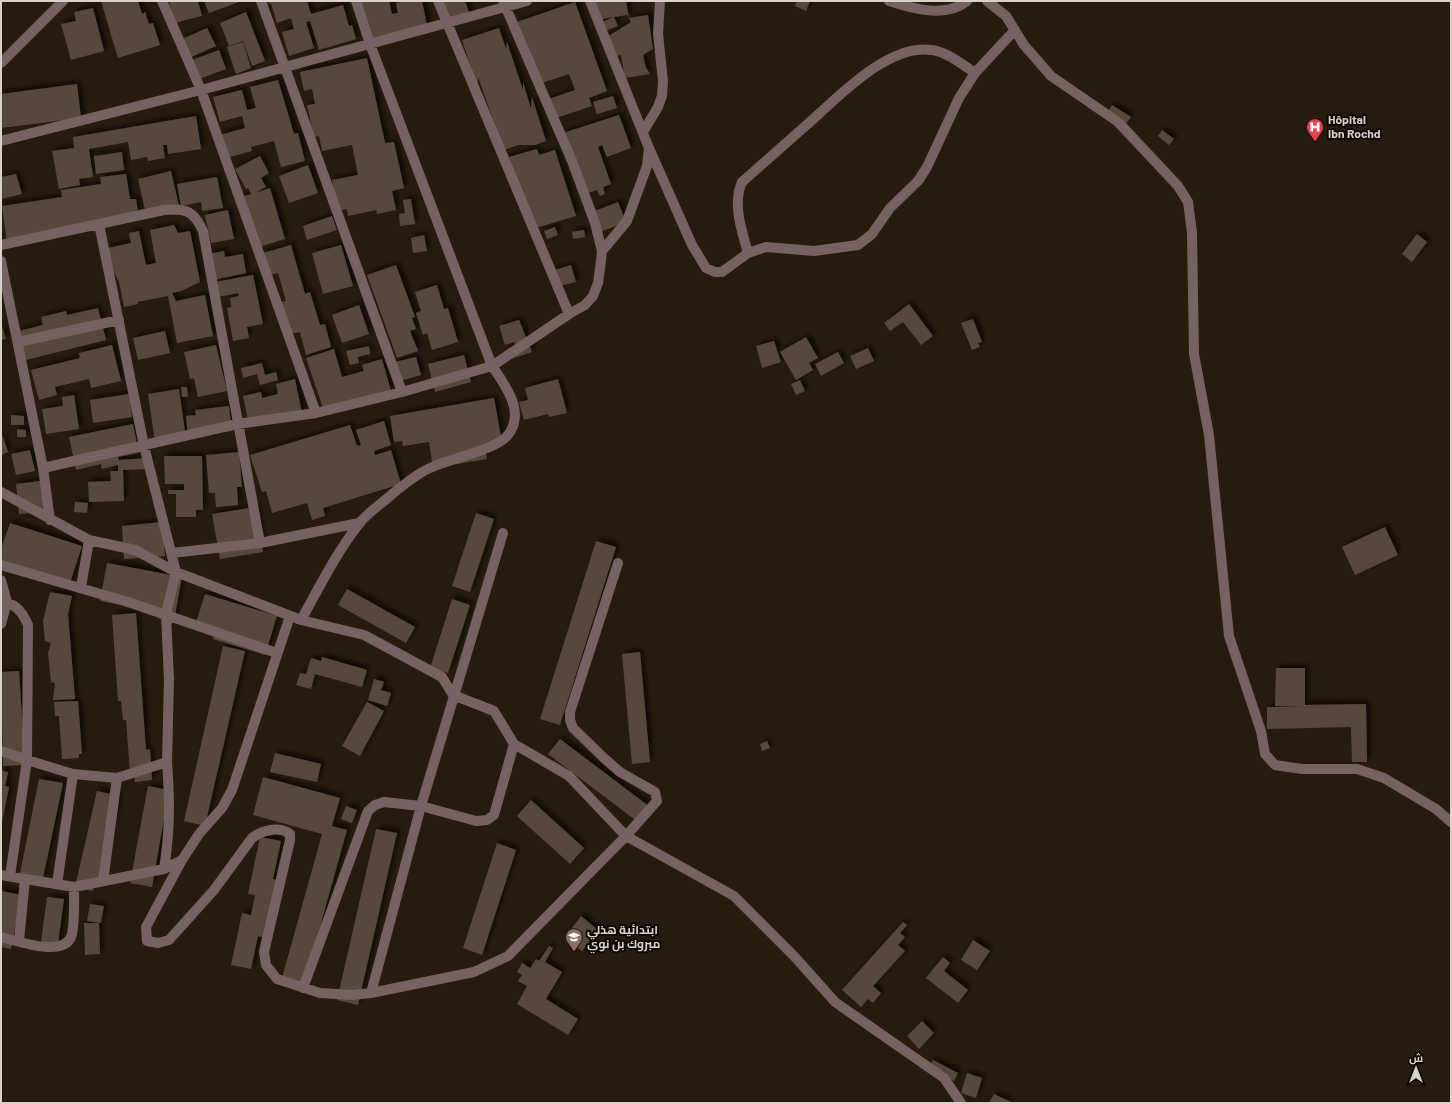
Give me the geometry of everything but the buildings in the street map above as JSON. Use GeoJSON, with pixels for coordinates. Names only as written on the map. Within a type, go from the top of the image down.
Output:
{"type":"FeatureCollection","features":[{"type":"Feature","properties":{"kind":"street"},"geometry":{"type":"LineString","coordinates":[[1,63],[63,1]]}},
{"type":"Feature","properties":{"kind":"street"},"geometry":{"type":"LineString","coordinates":[[162,1],[201,90],[316,413]]}},
{"type":"Feature","properties":{"kind":"street"},"geometry":{"type":"LineString","coordinates":[[261,1],[286,66],[402,392]]}},
{"type":"Feature","properties":{"kind":"street"},"geometry":{"type":"LineString","coordinates":[[301,620],[339,553],[359,523],[400,487],[429,468],[482,449],[503,439],[508,435],[512,428],[514,408],[511,393],[492,366],[370,44],[356,1]]}},
{"type":"Feature","properties":{"kind":"street"},"geometry":{"type":"LineString","coordinates":[[438,1],[569,314]]}},
{"type":"Feature","properties":{"kind":"street"},"geometry":{"type":"LineString","coordinates":[[1,142],[370,44],[504,4],[527,1]]}},
{"type":"Feature","properties":{"kind":"street"},"geometry":{"type":"LineString","coordinates":[[590,1],[649,148],[692,245],[706,268],[715,272],[722,272],[748,253],[766,247],[814,251],[848,247],[864,242],[872,234],[890,208],[918,180],[924,171],[959,98],[975,73],[1015,30]]}},
{"type":"Feature","properties":{"kind":"street"},"geometry":{"type":"LineString","coordinates":[[643,132],[658,107],[662,96],[663,81],[658,34],[660,1]]}},
{"type":"Feature","properties":{"kind":"street"},"geometry":{"type":"LineString","coordinates":[[889,1],[920,9],[940,10],[960,7],[967,1]]}},
{"type":"Feature","properties":{"kind":"street"},"geometry":{"type":"LineString","coordinates":[[987,1],[1006,16],[1024,45],[1051,76],[1118,122],[1178,186],[1188,202],[1192,233],[1194,354],[1209,435],[1229,636],[1261,731],[1265,754],[1275,765],[1302,770],[1357,769],[1384,778],[1436,809],[1451,822]]}},
{"type":"Feature","properties":{"kind":"street"},"geometry":{"type":"LineString","coordinates":[[43,468],[237,424],[316,413],[402,392],[492,366],[569,314],[585,305],[593,296],[598,283],[602,251],[595,223],[572,161],[504,4]]}},
{"type":"Feature","properties":{"kind":"street"},"geometry":{"type":"LineString","coordinates":[[748,253],[738,211],[738,190],[742,182],[852,82],[899,55],[920,50],[933,50],[938,52],[975,73]]}},
{"type":"Feature","properties":{"kind":"street"},"geometry":{"type":"LineString","coordinates":[[602,251],[627,221],[647,166],[649,148]]}},
{"type":"Feature","properties":{"kind":"street"},"geometry":{"type":"LineString","coordinates":[[1,245],[177,209],[188,211],[197,219],[203,231],[237,424],[260,543]]}},
{"type":"Feature","properties":{"kind":"street"},"geometry":{"type":"LineString","coordinates":[[100,224],[144,446],[176,572],[166,614],[169,680],[167,762],[170,809],[169,835],[164,869]]}},
{"type":"Feature","properties":{"kind":"street"},"geometry":{"type":"LineString","coordinates":[[1,261],[43,468],[50,520]]}},
{"type":"Feature","properties":{"kind":"street"},"geometry":{"type":"LineString","coordinates":[[18,342],[119,320]]}},
{"type":"Feature","properties":{"kind":"street"},"geometry":{"type":"LineString","coordinates":[[1,492],[50,520],[90,540],[135,550],[176,572],[301,620],[364,635],[442,677],[453,695],[494,711],[514,744],[569,776],[626,836],[734,896],[794,956],[835,1002],[944,1078],[961,1103]]}},
{"type":"Feature","properties":{"kind":"street"},"geometry":{"type":"LineString","coordinates":[[172,553],[260,543],[359,523]]}},
{"type":"Feature","properties":{"kind":"street"},"geometry":{"type":"LineString","coordinates":[[371,993],[421,806],[453,695],[503,534]]}},
{"type":"Feature","properties":{"kind":"street"},"geometry":{"type":"LineString","coordinates":[[81,587],[90,540]]}},
{"type":"Feature","properties":{"kind":"street"},"geometry":{"type":"LineString","coordinates":[[1,564],[166,614],[277,653]]}},
{"type":"Feature","properties":{"kind":"street"},"geometry":{"type":"LineString","coordinates":[[290,616],[232,790],[222,808],[199,834],[182,860],[146,927],[147,941],[158,943],[169,940],[214,890],[252,838],[259,832],[270,830],[290,834],[290,840],[264,952],[266,964],[277,979],[320,993],[352,995],[371,993],[474,972],[508,956],[626,836],[657,801],[655,792],[620,772],[573,728],[570,720],[570,712],[618,564]]}},
{"type":"Feature","properties":{"kind":"street"},"geometry":{"type":"LineString","coordinates":[[1,580],[4,602],[1,624]]}},
{"type":"Feature","properties":{"kind":"street"},"geometry":{"type":"LineString","coordinates":[[4,602],[23,614],[28,625],[27,760],[6,876],[74,887],[164,869],[182,860]]}},
{"type":"Feature","properties":{"kind":"street"},"geometry":{"type":"LineString","coordinates":[[303,988],[368,811],[375,805],[384,802],[421,806],[476,821],[487,820],[494,815],[514,744]]}},
{"type":"Feature","properties":{"kind":"street"},"geometry":{"type":"LineString","coordinates":[[1,751],[73,774],[117,778],[167,762]]}},
{"type":"Feature","properties":{"kind":"street"},"geometry":{"type":"LineString","coordinates":[[58,884],[73,774]]}},
{"type":"Feature","properties":{"kind":"street"},"geometry":{"type":"LineString","coordinates":[[102,881],[117,778]]}},
{"type":"Feature","properties":{"kind":"street"},"geometry":{"type":"LineString","coordinates":[[18,941],[25,879]]}},
{"type":"Feature","properties":{"kind":"street"},"geometry":{"type":"LineString","coordinates":[[1,937],[50,948],[64,944],[72,935],[74,887]]}},
{"type":"Feature","properties":{"kind":"place","name":"Hôpital Ibn Rochd"},"geometry":{"type":"Point","coordinates":[1315,142]}},
{"type":"Feature","properties":{"kind":"place","name":"ابتدائية هذلي مبروك بن نوي"},"geometry":{"type":"Point","coordinates":[574,952]}}]}
